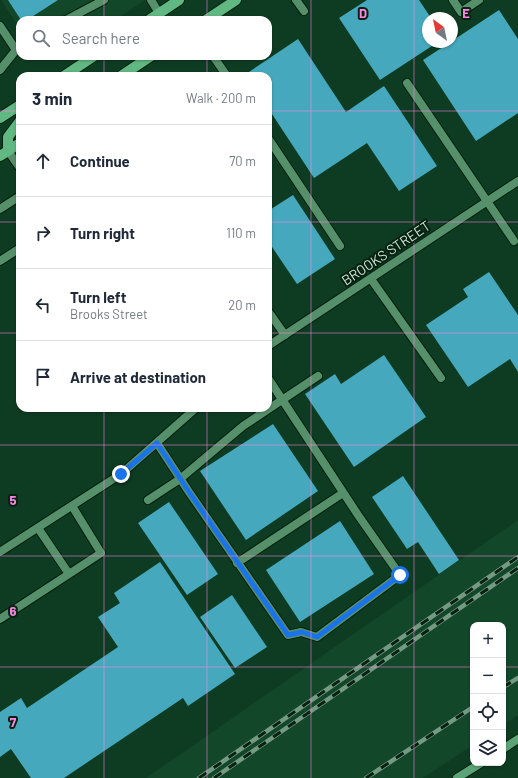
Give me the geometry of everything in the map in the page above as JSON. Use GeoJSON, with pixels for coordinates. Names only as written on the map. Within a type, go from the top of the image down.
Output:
{"type":"FeatureCollection","features":[{"type":"Feature","properties":{"kind":"main road"},"geometry":{"type":"LineString","coordinates":[[155,16],[179,0]]}},
{"type":"Feature","properties":{"kind":"main road"},"geometry":{"type":"LineString","coordinates":[[212,16],[236,0]]}},
{"type":"Feature","properties":{"kind":"main road"},"geometry":{"type":"LineString","coordinates":[[70,72],[87,60]]}},
{"type":"Feature","properties":{"kind":"main road"},"geometry":{"type":"LineString","coordinates":[[78,72],[88,60]]}},
{"type":"Feature","properties":{"kind":"main road"},"geometry":{"type":"LineString","coordinates":[[127,72],[146,60]]}},
{"type":"Feature","properties":{"kind":"main road"},"geometry":{"type":"LineString","coordinates":[[0,118],[16,108]]}},
{"type":"Feature","properties":{"kind":"main road"},"geometry":{"type":"LineString","coordinates":[[4,154],[8,137],[16,126]]}},
{"type":"Feature","properties":{"kind":"main road"},"geometry":{"type":"LineString","coordinates":[[4,154],[16,146]]}},
{"type":"Feature","properties":{"kind":"street"},"geometry":{"type":"LineString","coordinates":[[74,16],[104,0]]}},
{"type":"Feature","properties":{"kind":"street"},"geometry":{"type":"LineString","coordinates":[[151,0],[159,13]]}},
{"type":"Feature","properties":{"kind":"street"},"geometry":{"type":"LineString","coordinates":[[296,0],[304,11]]}},
{"type":"Feature","properties":{"kind":"street"},"geometry":{"type":"LineString","coordinates":[[453,0],[461,12],[479,0]]}},
{"type":"Feature","properties":{"kind":"street"},"geometry":{"type":"LineString","coordinates":[[0,26],[16,46]]}},
{"type":"Feature","properties":{"kind":"street"},"geometry":{"type":"LineString","coordinates":[[0,70],[16,51]]}},
{"type":"Feature","properties":{"kind":"street"},"geometry":{"type":"LineString","coordinates":[[216,60],[224,72]]}},
{"type":"Feature","properties":{"kind":"street"},"geometry":{"type":"LineString","coordinates":[[407,83],[517,243]]}},
{"type":"Feature","properties":{"kind":"street"},"geometry":{"type":"LineString","coordinates":[[272,144],[340,246]]}},
{"type":"Feature","properties":{"kind":"street"},"geometry":{"type":"LineString","coordinates":[[4,154],[16,164]]}},
{"type":"Feature","properties":{"kind":"street","name":"BROOKS STREET"},"geometry":{"type":"LineString","coordinates":[[272,343],[372,279],[518,181]]}},
{"type":"Feature","properties":{"kind":"street"},"geometry":{"type":"LineString","coordinates":[[0,209],[16,199]]}},
{"type":"Feature","properties":{"kind":"street"},"geometry":{"type":"LineString","coordinates":[[0,261],[16,251]]}},
{"type":"Feature","properties":{"kind":"street"},"geometry":{"type":"LineString","coordinates":[[372,279],[441,378]]}},
{"type":"Feature","properties":{"kind":"street"},"geometry":{"type":"LineString","coordinates":[[272,317],[285,335]]}},
{"type":"Feature","properties":{"kind":"street"},"geometry":{"type":"LineString","coordinates":[[272,406],[318,376]]}},
{"type":"Feature","properties":{"kind":"street"},"geometry":{"type":"LineString","coordinates":[[157,443],[180,479],[288,635],[302,632],[317,637],[400,575],[343,493],[272,384]]}},
{"type":"Feature","properties":{"kind":"street"},"geometry":{"type":"LineString","coordinates":[[0,552],[121,474],[192,412]]}},
{"type":"Feature","properties":{"kind":"street"},"geometry":{"type":"LineString","coordinates":[[148,500],[180,479],[243,426],[263,412]]}},
{"type":"Feature","properties":{"kind":"street"},"geometry":{"type":"LineString","coordinates":[[238,563],[343,493]]}},
{"type":"Feature","properties":{"kind":"street"},"geometry":{"type":"LineString","coordinates":[[0,619],[101,553],[72,506]]}},
{"type":"Feature","properties":{"kind":"street"},"geometry":{"type":"LineString","coordinates":[[38,528],[69,574]]}},
{"type":"Feature","properties":{"kind":"street"},"geometry":{"type":"LineString","coordinates":[[506,747],[518,739]]}},
{"type":"Feature","properties":{"kind":"street"},"geometry":{"type":"LineString","coordinates":[[457,778],[476,766]]}},
{"type":"Feature","properties":{"kind":"shaded area"},"geometry":{"type":"Polygon","coordinates":[[[1,0],[145,0],[121,16],[16,16],[16,23],[1,0]]]}},
{"type":"Feature","properties":{"kind":"shaded area"},"geometry":{"type":"Polygon","coordinates":[[[518,520],[518,715],[506,723],[506,622],[470,622],[470,747],[423,778],[146,778],[518,520]]]}},
{"type":"Feature","properties":{"kind":"building"},"geometry":{"type":"Polygon","coordinates":[[[8,0],[58,0],[33,16],[18,16],[8,0]]]}},
{"type":"Feature","properties":{"kind":"building"},"geometry":{"type":"Polygon","coordinates":[[[367,0],[419,0],[427,12],[422,12],[422,48],[429,48],[380,80],[339,18],[367,0]]]}},
{"type":"Feature","properties":{"kind":"building"},"geometry":{"type":"Polygon","coordinates":[[[499,10],[518,39],[518,113],[476,141],[423,60],[441,48],[458,48],[458,37],[499,10]]]}},
{"type":"Feature","properties":{"kind":"building"},"geometry":{"type":"Polygon","coordinates":[[[298,39],[346,112],[384,86],[437,166],[399,191],[367,143],[314,178],[272,114],[272,72],[249,72],[267,60],[272,60],[272,56],[298,39]]]}},
{"type":"Feature","properties":{"kind":"building"},"geometry":{"type":"Polygon","coordinates":[[[293,195],[335,259],[297,284],[272,247],[272,208],[293,195]]]}},
{"type":"Feature","properties":{"kind":"building"},"geometry":{"type":"Polygon","coordinates":[[[489,272],[518,315],[518,372],[510,359],[468,387],[426,325],[468,297],[463,289],[489,272]]]}},
{"type":"Feature","properties":{"kind":"building"},"geometry":{"type":"Polygon","coordinates":[[[384,355],[426,417],[354,467],[305,394],[335,374],[341,384],[384,355]]]}},
{"type":"Feature","properties":{"kind":"building"},"geometry":{"type":"Polygon","coordinates":[[[273,424],[318,491],[246,540],[200,471],[273,424]]]}},
{"type":"Feature","properties":{"kind":"building"},"geometry":{"type":"Polygon","coordinates":[[[403,476],[459,560],[439,574],[418,542],[407,549],[372,497],[403,476]]]}},
{"type":"Feature","properties":{"kind":"building"},"geometry":{"type":"Polygon","coordinates":[[[169,502],[218,574],[187,595],[138,523],[169,502]]]}},
{"type":"Feature","properties":{"kind":"building"},"geometry":{"type":"Polygon","coordinates":[[[340,521],[374,574],[300,622],[266,570],[340,521]]]}},
{"type":"Feature","properties":{"kind":"building"},"geometry":{"type":"Polygon","coordinates":[[[160,562],[235,674],[188,706],[183,698],[64,778],[31,778],[11,749],[0,757],[0,712],[21,698],[27,708],[118,647],[98,617],[120,603],[114,593],[160,562]]]}},
{"type":"Feature","properties":{"kind":"building"},"geometry":{"type":"Polygon","coordinates":[[[232,595],[267,647],[235,668],[200,617],[232,595]]]}},
{"type":"Feature","properties":{"kind":"railway"},"geometry":{"type":"LineString","coordinates":[[199,778],[518,557]]}},
{"type":"Feature","properties":{"kind":"railway"},"geometry":{"type":"LineString","coordinates":[[214,778],[518,568]]}},
{"type":"Feature","properties":{"kind":"railway"},"geometry":{"type":"LineString","coordinates":[[506,685],[518,678]]}},
{"type":"Feature","properties":{"kind":"railway"},"geometry":{"type":"LineString","coordinates":[[366,778],[470,709]]}},
{"type":"Feature","properties":{"kind":"route"},"geometry":{"type":"LineString","coordinates":[[121,474],[157,443],[256,591],[288,635],[302,632],[317,637],[400,575]]}}]}
